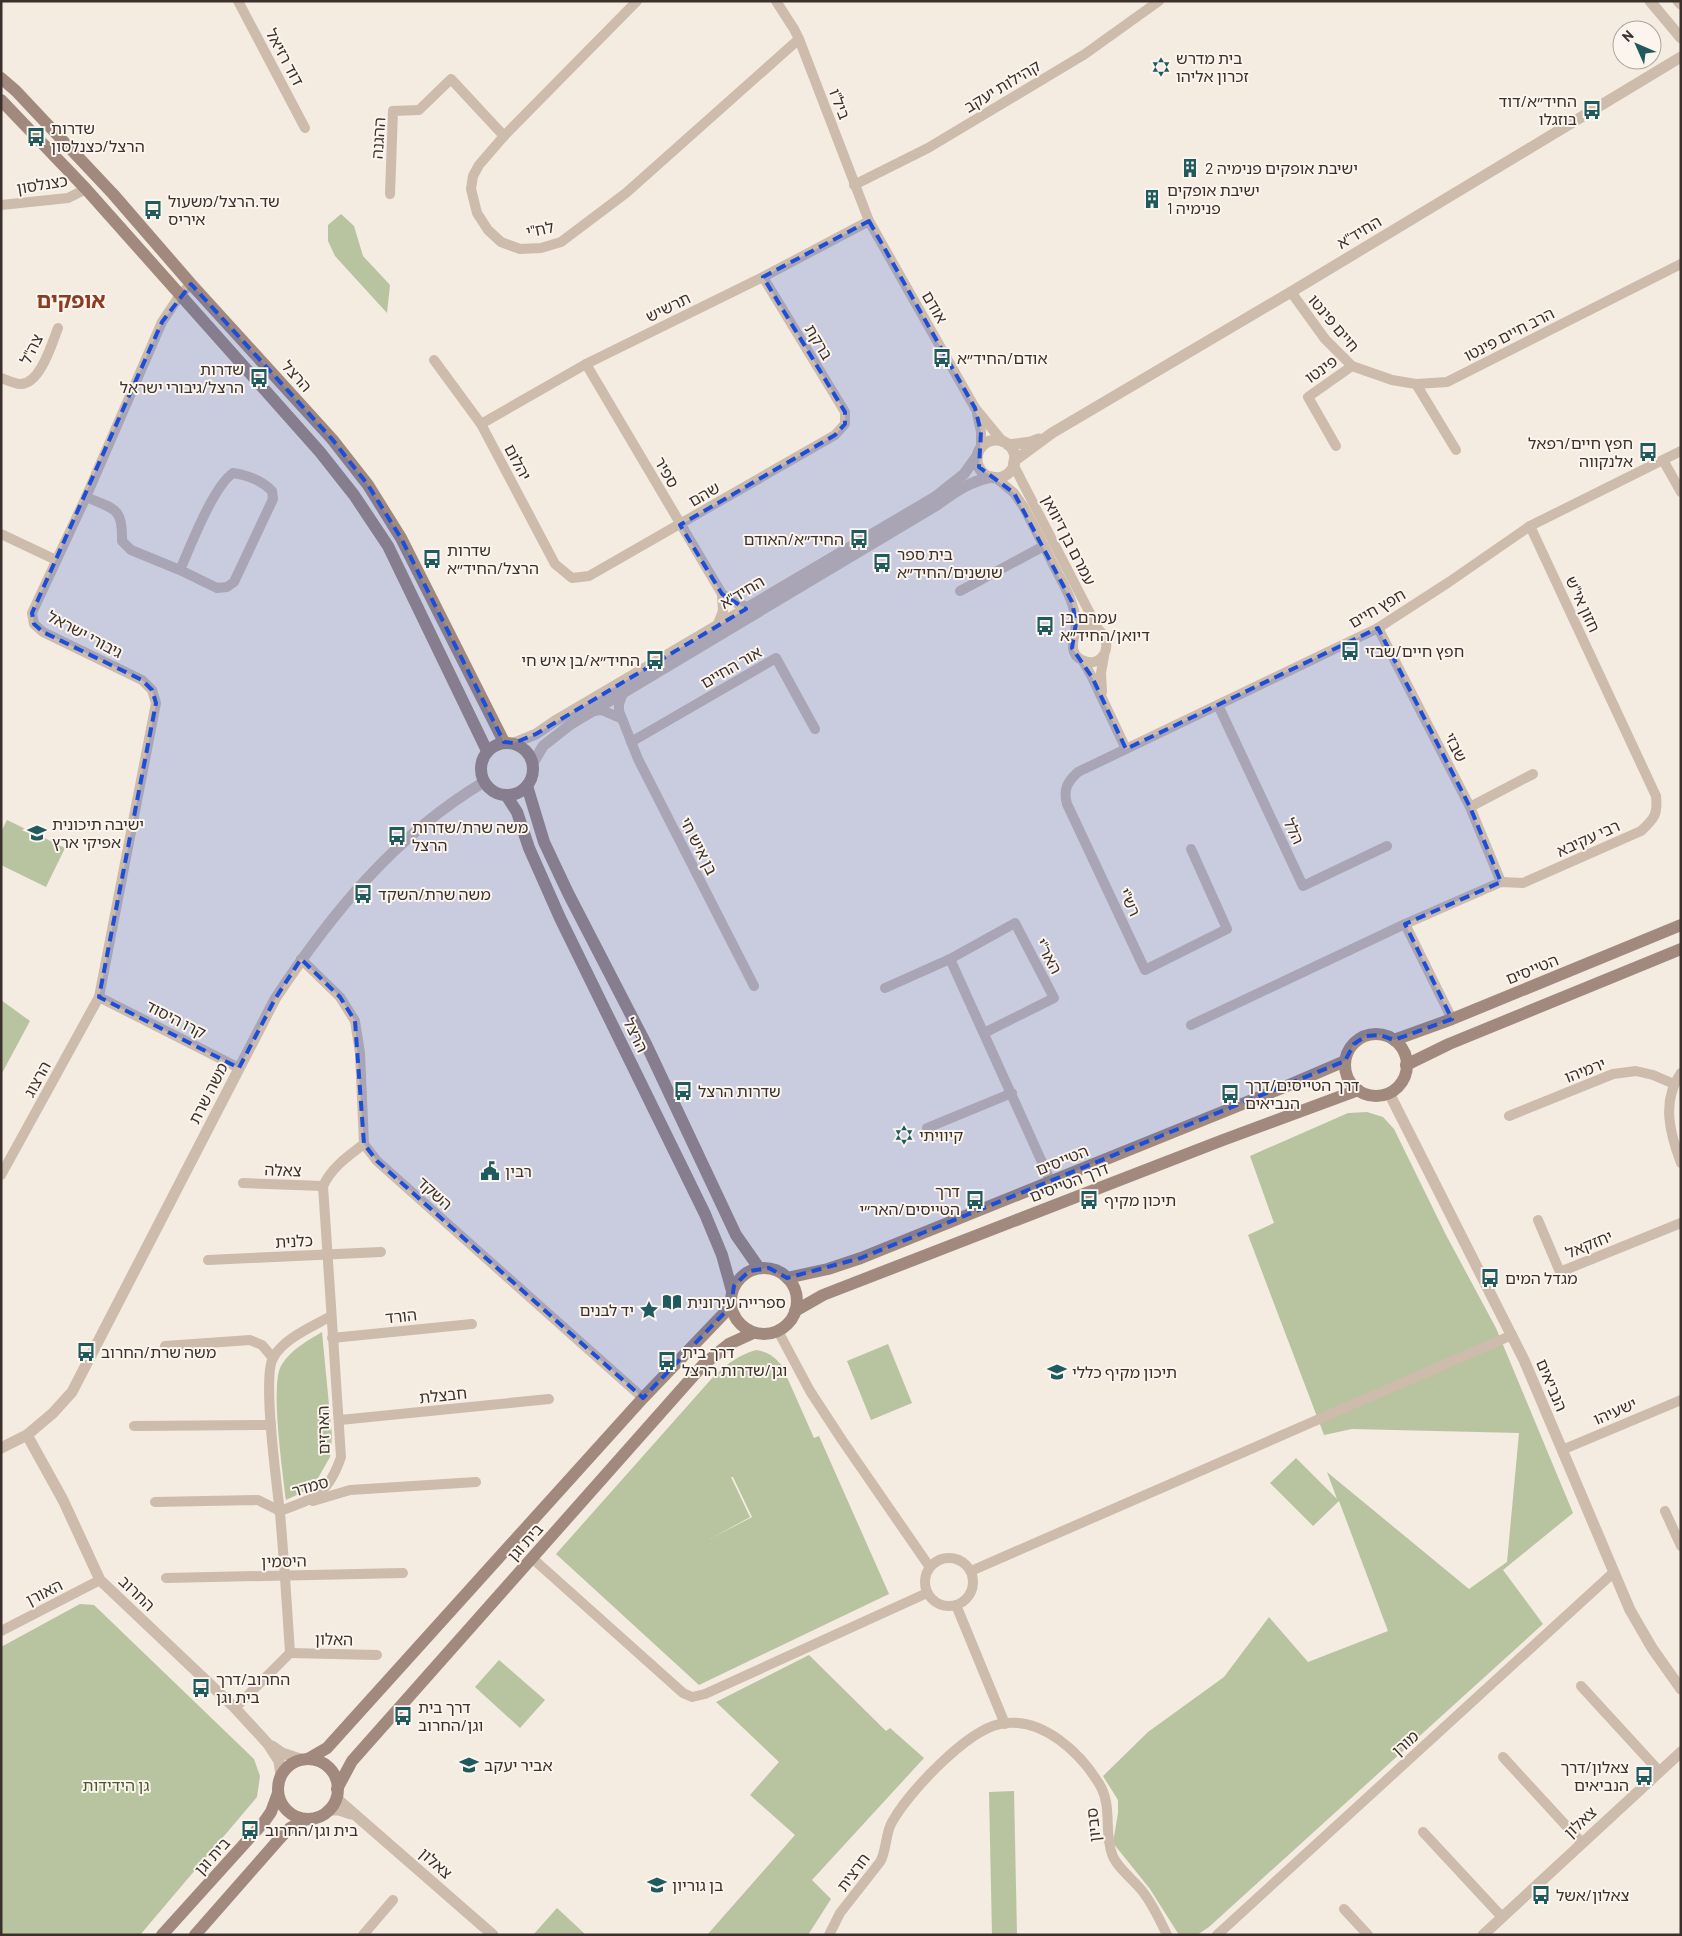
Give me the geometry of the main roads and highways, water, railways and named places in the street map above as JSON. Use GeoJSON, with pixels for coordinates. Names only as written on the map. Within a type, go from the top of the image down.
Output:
{"type":"FeatureCollection","features":[{"type":"Feature","properties":{"kind":"main road","name":"הרצל"},"geometry":{"type":"LineString","coordinates":[[1,78],[16,91],[113,194],[191,284],[332,439],[368,485],[401,538],[509,743]]}},
{"type":"Feature","properties":{"kind":"main road","name":"הרצל"},"geometry":{"type":"LineString","coordinates":[[1,100],[86,189],[320,452],[354,494],[388,546],[487,751]]}},
{"type":"Feature","properties":{"kind":"main road"},"geometry":{"type":"LineString","coordinates":[[509,743],[523,748],[530,755],[533,771],[527,786],[515,794],[497,794],[484,782],[480,766],[487,751],[495,745],[509,743]]}},
{"type":"Feature","properties":{"kind":"main road","name":"הרצל"},"geometry":{"type":"LineString","coordinates":[[527,786],[544,842],[568,893],[646,1044],[736,1235],[759,1268]]}},
{"type":"Feature","properties":{"kind":"main road","name":"הרצל"},"geometry":{"type":"LineString","coordinates":[[506,795],[517,812],[529,848],[560,918],[705,1214],[724,1261],[732,1291]]}},
{"type":"Feature","properties":{"kind":"main road","name":"הטייסים"},"geometry":{"type":"LineString","coordinates":[[1394,1040],[1452,1020],[1681,925]]}},
{"type":"Feature","properties":{"kind":"main road"},"geometry":{"type":"LineString","coordinates":[[1406,1065],[1450,1044],[1681,949]]}},
{"type":"Feature","properties":{"kind":"main road"},"geometry":{"type":"LineString","coordinates":[[1380,1035],[1394,1040],[1403,1051],[1406,1065],[1401,1083],[1389,1093],[1376,1096],[1366,1095],[1351,1083],[1346,1075],[1345,1061],[1351,1047],[1358,1040],[1366,1036],[1380,1035]]}},
{"type":"Feature","properties":{"kind":"main road","name":"הטייסים"},"geometry":{"type":"LineString","coordinates":[[787,1278],[828,1269],[861,1258],[1345,1061]]}},
{"type":"Feature","properties":{"kind":"main road","name":"דרך הטייסים"},"geometry":{"type":"LineString","coordinates":[[795,1311],[833,1292],[1205,1147],[1358,1090]]}},
{"type":"Feature","properties":{"kind":"main road"},"geometry":{"type":"LineString","coordinates":[[759,1268],[774,1270],[787,1278],[795,1291],[797,1301],[795,1311],[787,1324],[778,1331],[768,1334],[754,1333],[744,1328],[737,1321],[731,1306],[732,1291],[740,1278],[749,1271],[759,1268]]}},
{"type":"Feature","properties":{"kind":"main road","name":"בית וגן"},"geometry":{"type":"LineString","coordinates":[[305,1760],[327,1748],[643,1398],[731,1306]]}},
{"type":"Feature","properties":{"kind":"main road","name":"בית וגן"},"geometry":{"type":"LineString","coordinates":[[336,1793],[352,1761],[703,1365],[730,1344],[754,1333]]}},
{"type":"Feature","properties":{"kind":"main road"},"geometry":{"type":"LineString","coordinates":[[195,1935],[290,1828],[308,1819],[321,1816],[328,1810],[336,1793],[336,1780],[329,1768],[317,1761],[305,1760],[290,1765],[281,1776],[278,1784],[278,1794],[283,1806],[290,1813],[308,1819]]}},
{"type":"Feature","properties":{"kind":"main road","name":"בית וגן"},"geometry":{"type":"LineString","coordinates":[[162,1935],[264,1822],[272,1812],[278,1794]]}},
{"type":"Feature","properties":{"kind":"place","name":"בית מדרש זכרון אליהו"},"geometry":{"type":"Point","coordinates":[1161,67]}},
{"type":"Feature","properties":{"kind":"place","name":"החיד״א/דוד בוזגלו"},"geometry":{"type":"Point","coordinates":[1592,110]}},
{"type":"Feature","properties":{"kind":"place","name":"שדרות הרצל/כצנלסון"},"geometry":{"type":"Point","coordinates":[36,137]}},
{"type":"Feature","properties":{"kind":"place","name":"ישיבת אופקים פנימיה 2"},"geometry":{"type":"Point","coordinates":[1190,168]}},
{"type":"Feature","properties":{"kind":"place","name":"ישיבת אופקים פנימיה 1"},"geometry":{"type":"Point","coordinates":[1152,199]}},
{"type":"Feature","properties":{"kind":"place","name":"שד.הרצל/משעול איריס"},"geometry":{"type":"Point","coordinates":[153,210]}},
{"type":"Feature","properties":{"kind":"place","name":"אודם/החיד״א"},"geometry":{"type":"Point","coordinates":[942,358]}},
{"type":"Feature","properties":{"kind":"place","name":"שדרות הרצל/גיבורי ישראל"},"geometry":{"type":"Point","coordinates":[259,378]}},
{"type":"Feature","properties":{"kind":"place","name":"חפץ חיים/רפאל אלנקווה"},"geometry":{"type":"Point","coordinates":[1648,452]}},
{"type":"Feature","properties":{"kind":"place","name":"החיד״א/האודם"},"geometry":{"type":"Point","coordinates":[859,539]}},
{"type":"Feature","properties":{"kind":"place","name":"שדרות הרצל/החיד״א"},"geometry":{"type":"Point","coordinates":[432,559]}},
{"type":"Feature","properties":{"kind":"place","name":"בית ספר שושנים/החיד״א"},"geometry":{"type":"Point","coordinates":[882,563]}},
{"type":"Feature","properties":{"kind":"place","name":"עמרם בן דיואן/החיד״א"},"geometry":{"type":"Point","coordinates":[1045,626]}},
{"type":"Feature","properties":{"kind":"place","name":"חפץ חיים/שבזי"},"geometry":{"type":"Point","coordinates":[1350,651]}},
{"type":"Feature","properties":{"kind":"place","name":"החיד״א/בן איש חי"},"geometry":{"type":"Point","coordinates":[655,660]}},
{"type":"Feature","properties":{"kind":"place","name":"ישיבה תיכונית אפיקי ארץ"},"geometry":{"type":"Point","coordinates":[37,833]}},
{"type":"Feature","properties":{"kind":"place","name":"משה שרת/שדרות הרצל"},"geometry":{"type":"Point","coordinates":[397,836]}},
{"type":"Feature","properties":{"kind":"place","name":"משה שרת/השקד"},"geometry":{"type":"Point","coordinates":[363,894]}},
{"type":"Feature","properties":{"kind":"place","name":"שדרות הרצל"},"geometry":{"type":"Point","coordinates":[683,1091]}},
{"type":"Feature","properties":{"kind":"place","name":"דרך הטייסים/דרך הנביאים"},"geometry":{"type":"Point","coordinates":[1230,1094]}},
{"type":"Feature","properties":{"kind":"place","name":"קיוויתי"},"geometry":{"type":"Point","coordinates":[904,1135]}},
{"type":"Feature","properties":{"kind":"place","name":"רבין"},"geometry":{"type":"Point","coordinates":[490,1171]}},
{"type":"Feature","properties":{"kind":"place","name":"דרך הטייסים/האר״י"},"geometry":{"type":"Point","coordinates":[975,1200]}},
{"type":"Feature","properties":{"kind":"place","name":"תיכון מקיף"},"geometry":{"type":"Point","coordinates":[1089,1200]}},
{"type":"Feature","properties":{"kind":"place","name":"מגדל המים"},"geometry":{"type":"Point","coordinates":[1490,1278]}},
{"type":"Feature","properties":{"kind":"place","name":"ספרייה עירונית"},"geometry":{"type":"Point","coordinates":[672,1302]}},
{"type":"Feature","properties":{"kind":"place","name":"יד לבנים"},"geometry":{"type":"Point","coordinates":[649,1310]}},
{"type":"Feature","properties":{"kind":"place","name":"משה שרת/החרוב"},"geometry":{"type":"Point","coordinates":[86,1352]}},
{"type":"Feature","properties":{"kind":"place","name":"דרך בית וגן/שדרות הרצל"},"geometry":{"type":"Point","coordinates":[667,1361]}},
{"type":"Feature","properties":{"kind":"place","name":"תיכון מקיף כללי"},"geometry":{"type":"Point","coordinates":[1057,1372]}},
{"type":"Feature","properties":{"kind":"place","name":"החרוב/דרך בית וגן"},"geometry":{"type":"Point","coordinates":[201,1688]}},
{"type":"Feature","properties":{"kind":"place","name":"דרך בית וגן/החרוב"},"geometry":{"type":"Point","coordinates":[403,1716]}},
{"type":"Feature","properties":{"kind":"place","name":"אביר יעקב"},"geometry":{"type":"Point","coordinates":[469,1765]}},
{"type":"Feature","properties":{"kind":"place","name":"צאלון/דרך הנביאים"},"geometry":{"type":"Point","coordinates":[1644,1776]}},
{"type":"Feature","properties":{"kind":"place","name":"בית וגן/החרוב"},"geometry":{"type":"Point","coordinates":[250,1830]}},
{"type":"Feature","properties":{"kind":"place","name":"בן גוריון"},"geometry":{"type":"Point","coordinates":[657,1885]}},
{"type":"Feature","properties":{"kind":"place","name":"צאלון/אשל"},"geometry":{"type":"Point","coordinates":[1541,1895]}},
{"type":"Feature","properties":{"kind":"district","name":"אופקים"},"geometry":{"type":"Point","coordinates":[71,301]}},
{"type":"Feature","properties":{"kind":"park label","name":"גן הידידות"},"geometry":{"type":"Point","coordinates":[116,1785]}}]}
